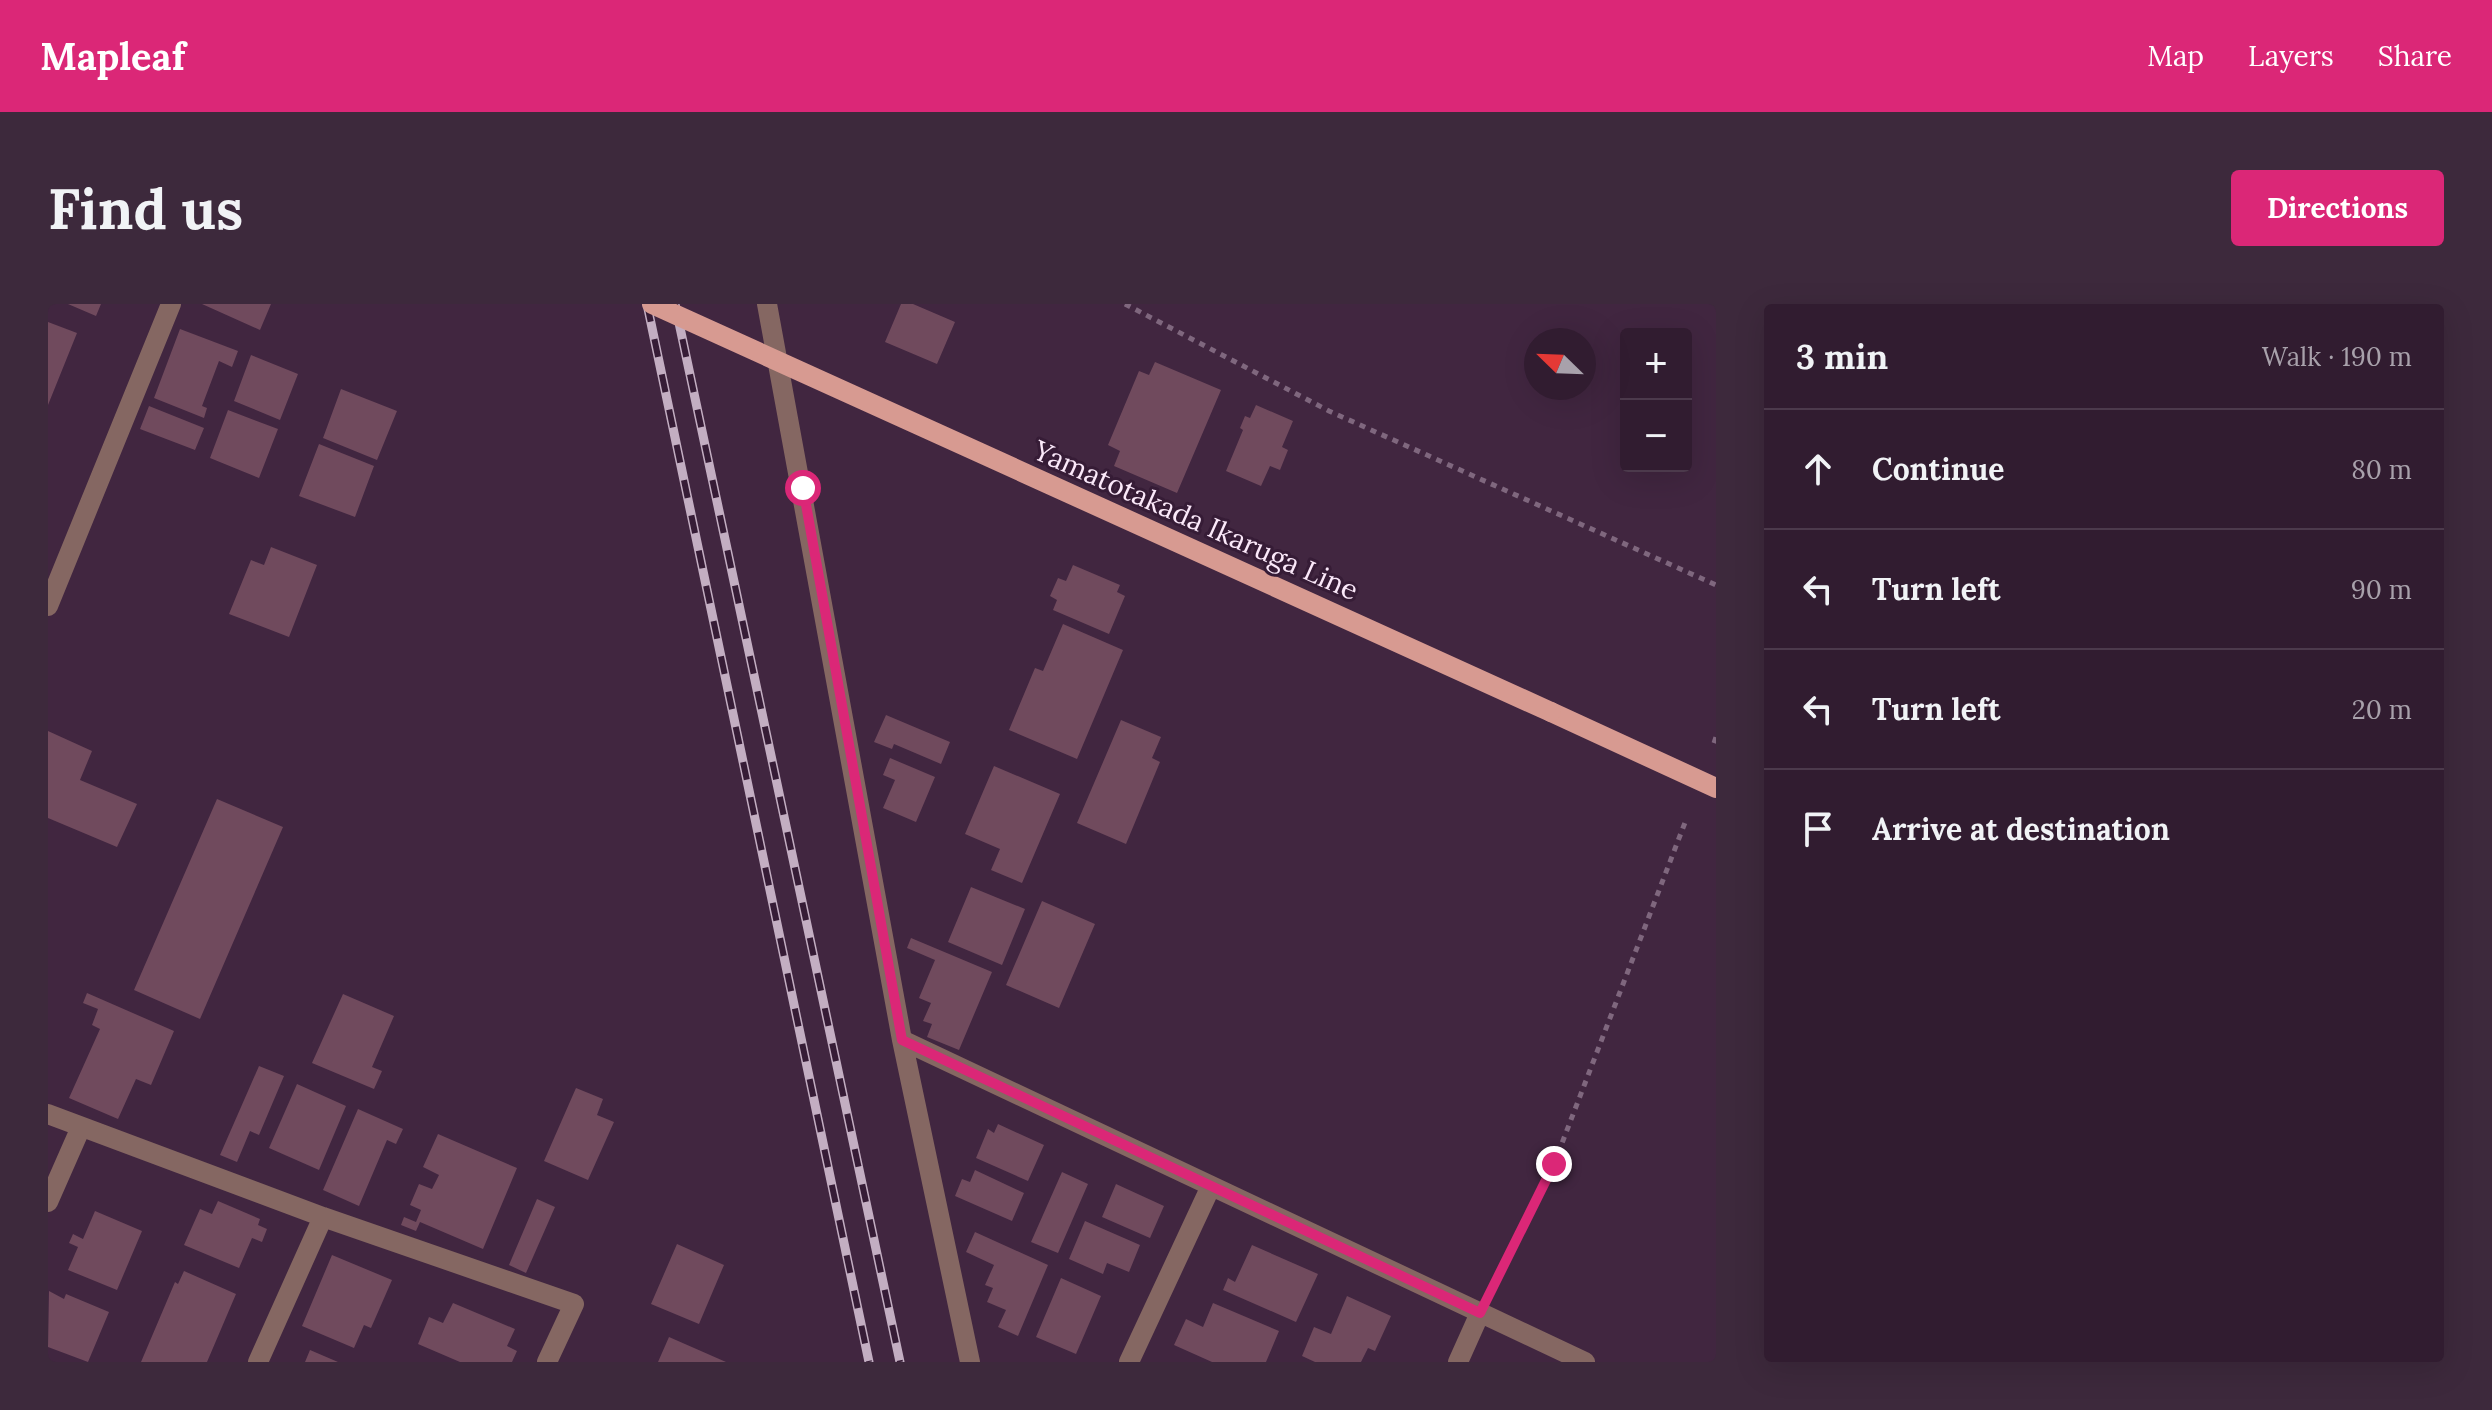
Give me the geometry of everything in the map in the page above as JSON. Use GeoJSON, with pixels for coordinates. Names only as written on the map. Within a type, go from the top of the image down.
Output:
{"type":"FeatureCollection","features":[{"type":"Feature","properties":{"kind":"main road","name":"Yamatotakada Ikaruga Line"},"geometry":{"type":"LineString","coordinates":[[652,304],[1716,788]]}},
{"type":"Feature","properties":{"kind":"street"},"geometry":{"type":"LineString","coordinates":[[48,606],[171,304]]}},
{"type":"Feature","properties":{"kind":"street"},"geometry":{"type":"LineString","coordinates":[[767,304],[902,1040],[970,1362]]}},
{"type":"Feature","properties":{"kind":"street"},"geometry":{"type":"LineString","coordinates":[[902,1040],[1585,1362]]}},
{"type":"Feature","properties":{"kind":"street"},"geometry":{"type":"LineString","coordinates":[[48,1114],[323,1217],[574,1304],[547,1362]]}},
{"type":"Feature","properties":{"kind":"street"},"geometry":{"type":"LineString","coordinates":[[48,1202],[81,1127]]}},
{"type":"Feature","properties":{"kind":"street"},"geometry":{"type":"LineString","coordinates":[[1129,1362],[1211,1186]]}},
{"type":"Feature","properties":{"kind":"street"},"geometry":{"type":"LineString","coordinates":[[258,1362],[323,1217]]}},
{"type":"Feature","properties":{"kind":"street"},"geometry":{"type":"LineString","coordinates":[[1458,1362],[1480,1313]]}},
{"type":"Feature","properties":{"kind":"path"},"geometry":{"type":"LineString","coordinates":[[1125,304],[1329,411],[1716,585]]}},
{"type":"Feature","properties":{"kind":"path"},"geometry":{"type":"LineString","coordinates":[[1480,1313],[1554,1164],[1686,820]]}},
{"type":"Feature","properties":{"kind":"building"},"geometry":{"type":"Polygon","coordinates":[[[68,304],[101,304],[96,316],[68,304]]]}},
{"type":"Feature","properties":{"kind":"building"},"geometry":{"type":"Polygon","coordinates":[[[202,304],[271,304],[260,330],[202,304]]]}},
{"type":"Feature","properties":{"kind":"building"},"geometry":{"type":"Polygon","coordinates":[[[901,304],[913,304],[955,322],[937,364],[885,342],[901,304]]]}},
{"type":"Feature","properties":{"kind":"building"},"geometry":{"type":"Polygon","coordinates":[[[48,322],[77,333],[48,405],[48,322]]]}},
{"type":"Feature","properties":{"kind":"building"},"geometry":{"type":"Polygon","coordinates":[[[180,329],[238,351],[232,367],[219,361],[202,406],[207,408],[204,418],[154,398],[180,329]]]}},
{"type":"Feature","properties":{"kind":"building"},"geometry":{"type":"Polygon","coordinates":[[[251,355],[298,374],[280,420],[234,401],[251,355]]]}},
{"type":"Feature","properties":{"kind":"building"},"geometry":{"type":"Polygon","coordinates":[[[1155,362],[1221,390],[1177,493],[1114,466],[1120,451],[1108,445],[1139,371],[1149,375],[1155,362]]]}},
{"type":"Feature","properties":{"kind":"building"},"geometry":{"type":"Polygon","coordinates":[[[341,389],[397,411],[377,460],[323,438],[341,389]]]}},
{"type":"Feature","properties":{"kind":"building"},"geometry":{"type":"Polygon","coordinates":[[[1256,405],[1293,421],[1282,447],[1288,450],[1280,470],[1270,466],[1261,486],[1226,471],[1243,430],[1240,428],[1245,416],[1250,418],[1256,405]]]}},
{"type":"Feature","properties":{"kind":"building"},"geometry":{"type":"Polygon","coordinates":[[[149,406],[204,428],[195,450],[140,429],[149,406]]]}},
{"type":"Feature","properties":{"kind":"building"},"geometry":{"type":"Polygon","coordinates":[[[228,410],[278,429],[259,478],[210,458],[228,410]]]}},
{"type":"Feature","properties":{"kind":"building"},"geometry":{"type":"Polygon","coordinates":[[[319,444],[374,466],[355,517],[299,496],[319,444]]]}},
{"type":"Feature","properties":{"kind":"building"},"geometry":{"type":"Polygon","coordinates":[[[271,547],[317,565],[289,637],[229,614],[251,560],[264,565],[271,547]]]}},
{"type":"Feature","properties":{"kind":"building"},"geometry":{"type":"Polygon","coordinates":[[[1073,565],[1120,585],[1117,592],[1125,596],[1109,634],[1053,610],[1057,600],[1050,596],[1058,578],[1066,581],[1073,565]]]}},
{"type":"Feature","properties":{"kind":"building"},"geometry":{"type":"Polygon","coordinates":[[[1063,624],[1123,650],[1077,759],[1009,730],[1035,668],[1043,671],[1063,624]]]}},
{"type":"Feature","properties":{"kind":"building"},"geometry":{"type":"Polygon","coordinates":[[[886,715],[950,742],[941,764],[894,744],[892,749],[874,742],[886,715]]]}},
{"type":"Feature","properties":{"kind":"building"},"geometry":{"type":"Polygon","coordinates":[[[1121,720],[1161,737],[1152,758],[1160,762],[1126,844],[1077,823],[1121,720]]]}},
{"type":"Feature","properties":{"kind":"building"},"geometry":{"type":"Polygon","coordinates":[[[48,731],[92,751],[80,780],[137,804],[117,847],[48,818],[48,731]]]}},
{"type":"Feature","properties":{"kind":"building"},"geometry":{"type":"Polygon","coordinates":[[[890,758],[935,777],[916,822],[883,808],[895,780],[883,775],[890,758]]]}},
{"type":"Feature","properties":{"kind":"building"},"geometry":{"type":"Polygon","coordinates":[[[994,766],[1060,794],[1022,883],[991,870],[1000,849],[965,834],[994,766]]]}},
{"type":"Feature","properties":{"kind":"building"},"geometry":{"type":"Polygon","coordinates":[[[217,799],[283,827],[200,1019],[134,990],[217,799]]]}},
{"type":"Feature","properties":{"kind":"building"},"geometry":{"type":"Polygon","coordinates":[[[971,887],[1025,909],[1002,965],[948,942],[971,887]]]}},
{"type":"Feature","properties":{"kind":"building"},"geometry":{"type":"Polygon","coordinates":[[[1042,901],[1095,924],[1059,1008],[1006,985],[1042,901]]]}},
{"type":"Feature","properties":{"kind":"building"},"geometry":{"type":"Polygon","coordinates":[[[911,938],[992,972],[959,1050],[927,1037],[932,1024],[923,1021],[931,1003],[919,998],[935,960],[907,948],[911,938]]]}},
{"type":"Feature","properties":{"kind":"building"},"geometry":{"type":"Polygon","coordinates":[[[87,993],[174,1031],[151,1085],[136,1079],[118,1119],[69,1098],[100,1029],[92,1025],[98,1009],[83,1003],[87,993]]]}},
{"type":"Feature","properties":{"kind":"building"},"geometry":{"type":"Polygon","coordinates":[[[343,994],[394,1016],[372,1067],[382,1071],[374,1089],[312,1063],[343,994]]]}},
{"type":"Feature","properties":{"kind":"building"},"geometry":{"type":"Polygon","coordinates":[[[259,1066],[284,1076],[259,1135],[250,1131],[237,1162],[220,1155],[259,1066]]]}},
{"type":"Feature","properties":{"kind":"building"},"geometry":{"type":"Polygon","coordinates":[[[297,1084],[346,1106],[319,1170],[269,1148],[297,1084]]]}},
{"type":"Feature","properties":{"kind":"building"},"geometry":{"type":"Polygon","coordinates":[[[576,1088],[603,1099],[597,1115],[614,1122],[588,1180],[544,1161],[576,1088]]]}},
{"type":"Feature","properties":{"kind":"building"},"geometry":{"type":"Polygon","coordinates":[[[358,1109],[403,1129],[396,1144],[387,1140],[359,1206],[323,1190],[358,1109]]]}},
{"type":"Feature","properties":{"kind":"building"},"geometry":{"type":"Polygon","coordinates":[[[998,1124],[1044,1145],[1028,1181],[976,1158],[988,1129],[994,1133],[998,1124]]]}},
{"type":"Feature","properties":{"kind":"building"},"geometry":{"type":"Polygon","coordinates":[[[438,1134],[517,1168],[483,1249],[420,1222],[416,1231],[401,1225],[404,1217],[416,1222],[421,1210],[410,1205],[419,1184],[432,1189],[439,1175],[423,1167],[438,1134]]]}},
{"type":"Feature","properties":{"kind":"building"},"geometry":{"type":"Polygon","coordinates":[[[975,1170],[1024,1193],[1012,1221],[955,1196],[962,1179],[970,1182],[975,1170]]]}},
{"type":"Feature","properties":{"kind":"building"},"geometry":{"type":"Polygon","coordinates":[[[1062,1172],[1088,1184],[1058,1253],[1031,1242],[1062,1172]]]}},
{"type":"Feature","properties":{"kind":"building"},"geometry":{"type":"Polygon","coordinates":[[[1116,1184],[1164,1206],[1150,1238],[1102,1217],[1116,1184]]]}},
{"type":"Feature","properties":{"kind":"building"},"geometry":{"type":"Polygon","coordinates":[[[537,1199],[555,1207],[526,1273],[509,1265],[537,1199]]]}},
{"type":"Feature","properties":{"kind":"building"},"geometry":{"type":"Polygon","coordinates":[[[218,1201],[260,1219],[258,1225],[267,1229],[262,1242],[252,1238],[239,1268],[184,1245],[200,1209],[212,1214],[218,1201]]]}},
{"type":"Feature","properties":{"kind":"building"},"geometry":{"type":"Polygon","coordinates":[[[95,1211],[142,1231],[117,1290],[68,1270],[78,1247],[69,1243],[73,1234],[83,1239],[95,1211]]]}},
{"type":"Feature","properties":{"kind":"building"},"geometry":{"type":"Polygon","coordinates":[[[1085,1221],[1140,1245],[1129,1272],[1107,1263],[1103,1274],[1069,1259],[1085,1221]]]}},
{"type":"Feature","properties":{"kind":"building"},"geometry":{"type":"Polygon","coordinates":[[[975,1232],[1048,1265],[1018,1336],[998,1327],[1006,1310],[987,1302],[993,1288],[985,1285],[994,1265],[966,1252],[975,1232]]]}},
{"type":"Feature","properties":{"kind":"building"},"geometry":{"type":"Polygon","coordinates":[[[677,1244],[724,1265],[699,1324],[651,1304],[677,1244]]]}},
{"type":"Feature","properties":{"kind":"building"},"geometry":{"type":"Polygon","coordinates":[[[1252,1245],[1318,1274],[1296,1322],[1223,1290],[1228,1278],[1235,1282],[1252,1245]]]}},
{"type":"Feature","properties":{"kind":"building"},"geometry":{"type":"Polygon","coordinates":[[[332,1255],[392,1280],[371,1328],[364,1325],[354,1348],[302,1326],[332,1255]]]}},
{"type":"Feature","properties":{"kind":"building"},"geometry":{"type":"Polygon","coordinates":[[[184,1271],[236,1294],[207,1362],[141,1362],[175,1282],[178,1284],[184,1271]]]}},
{"type":"Feature","properties":{"kind":"building"},"geometry":{"type":"Polygon","coordinates":[[[1061,1278],[1101,1296],[1076,1354],[1036,1337],[1061,1278]]]}},
{"type":"Feature","properties":{"kind":"building"},"geometry":{"type":"Polygon","coordinates":[[[49,1291],[64,1299],[66,1294],[109,1312],[88,1362],[48,1347],[49,1291]]]}},
{"type":"Feature","properties":{"kind":"building"},"geometry":{"type":"Polygon","coordinates":[[[1347,1296],[1391,1316],[1375,1351],[1368,1348],[1361,1362],[1315,1362],[1302,1356],[1314,1327],[1331,1334],[1347,1296]]]}},
{"type":"Feature","properties":{"kind":"building"},"geometry":{"type":"Polygon","coordinates":[[[453,1303],[515,1329],[507,1346],[517,1351],[512,1362],[460,1362],[418,1344],[429,1317],[443,1323],[453,1303]]]}},
{"type":"Feature","properties":{"kind":"building"},"geometry":{"type":"Polygon","coordinates":[[[1213,1303],[1279,1331],[1266,1362],[1212,1362],[1174,1345],[1186,1319],[1203,1327],[1213,1303]]]}},
{"type":"Feature","properties":{"kind":"building"},"geometry":{"type":"Polygon","coordinates":[[[669,1337],[726,1362],[658,1362],[669,1337]]]}},
{"type":"Feature","properties":{"kind":"building"},"geometry":{"type":"Polygon","coordinates":[[[310,1350],[338,1362],[305,1362],[310,1350]]]}},
{"type":"Feature","properties":{"kind":"railway"},"geometry":{"type":"LineString","coordinates":[[647,304],[869,1362]]}},
{"type":"Feature","properties":{"kind":"railway"},"geometry":{"type":"LineString","coordinates":[[675,304],[900,1362]]}},
{"type":"Feature","properties":{"kind":"route"},"geometry":{"type":"LineString","coordinates":[[803,488],[902,1040],[1480,1313],[1554,1164]]}}]}
